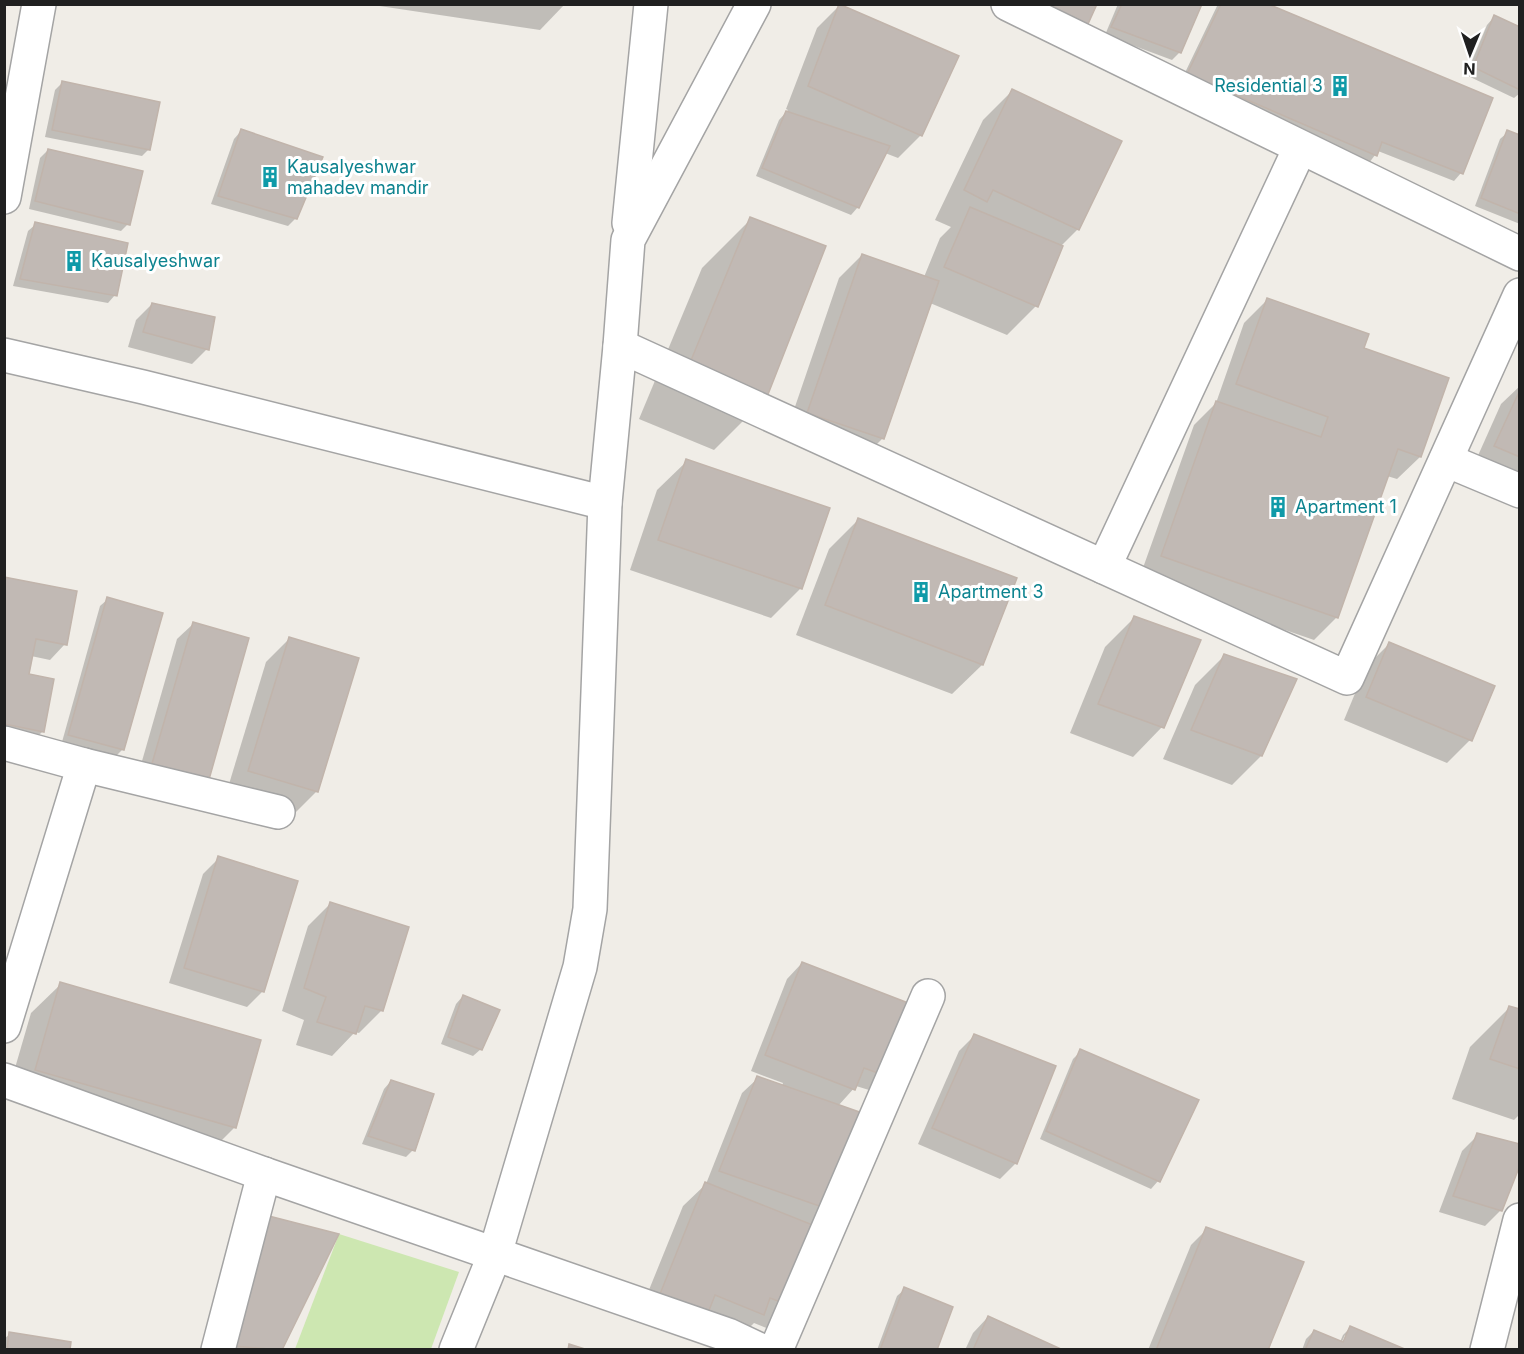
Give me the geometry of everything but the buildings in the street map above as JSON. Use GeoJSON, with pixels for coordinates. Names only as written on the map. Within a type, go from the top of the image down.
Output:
{"type":"FeatureCollection","features":[{"type":"Feature","properties":{"kind":"street"},"geometry":{"type":"LineString","coordinates":[[4,197],[39,4]]}},
{"type":"Feature","properties":{"kind":"street"},"geometry":{"type":"LineString","coordinates":[[456,1350],[495,1254],[580,967],[590,909],[605,503],[651,4]]}},
{"type":"Feature","properties":{"kind":"street"},"geometry":{"type":"LineString","coordinates":[[628,240],[754,4]]}},
{"type":"Feature","properties":{"kind":"street"},"geometry":{"type":"LineString","coordinates":[[1008,4],[1520,254]]}},
{"type":"Feature","properties":{"kind":"street"},"geometry":{"type":"LineString","coordinates":[[1104,567],[1300,148]]}},
{"type":"Feature","properties":{"kind":"street"},"geometry":{"type":"LineString","coordinates":[[620,346],[1347,678],[1520,295]]}},
{"type":"Feature","properties":{"kind":"street"},"geometry":{"type":"LineString","coordinates":[[4,355],[155,389],[605,503]]}},
{"type":"Feature","properties":{"kind":"street"},"geometry":{"type":"LineString","coordinates":[[1446,460],[1520,491]]}},
{"type":"Feature","properties":{"kind":"street"},"geometry":{"type":"LineString","coordinates":[[4,743],[278,812]]}},
{"type":"Feature","properties":{"kind":"street"},"geometry":{"type":"LineString","coordinates":[[4,1026],[84,765]]}},
{"type":"Feature","properties":{"kind":"street"},"geometry":{"type":"LineString","coordinates":[[776,1350],[928,996]]}},
{"type":"Feature","properties":{"kind":"street"},"geometry":{"type":"LineString","coordinates":[[4,1080],[264,1174],[728,1335],[760,1350]]}},
{"type":"Feature","properties":{"kind":"street"},"geometry":{"type":"LineString","coordinates":[[218,1350],[264,1174]]}},
{"type":"Feature","properties":{"kind":"street"},"geometry":{"type":"LineString","coordinates":[[1487,1350],[1520,1220]]}},
{"type":"Feature","properties":{"kind":"green space"},"geometry":{"type":"Polygon","coordinates":[[[339,1234],[459,1272],[431,1349],[295,1349],[339,1234]]]}},
{"type":"Feature","properties":{"kind":"place","name":"Residential 3"},"geometry":{"type":"Point","coordinates":[1340,86]}},
{"type":"Feature","properties":{"kind":"place","name":"Kausalyeshwar mahadev mandir"},"geometry":{"type":"Point","coordinates":[270,177]}},
{"type":"Feature","properties":{"kind":"place","name":"Kausalyeshwar"},"geometry":{"type":"Point","coordinates":[74,261]}},
{"type":"Feature","properties":{"kind":"place","name":"Apartment 1"},"geometry":{"type":"Point","coordinates":[1278,507]}},
{"type":"Feature","properties":{"kind":"place","name":"Apartment 3"},"geometry":{"type":"Point","coordinates":[921,592]}}]}
